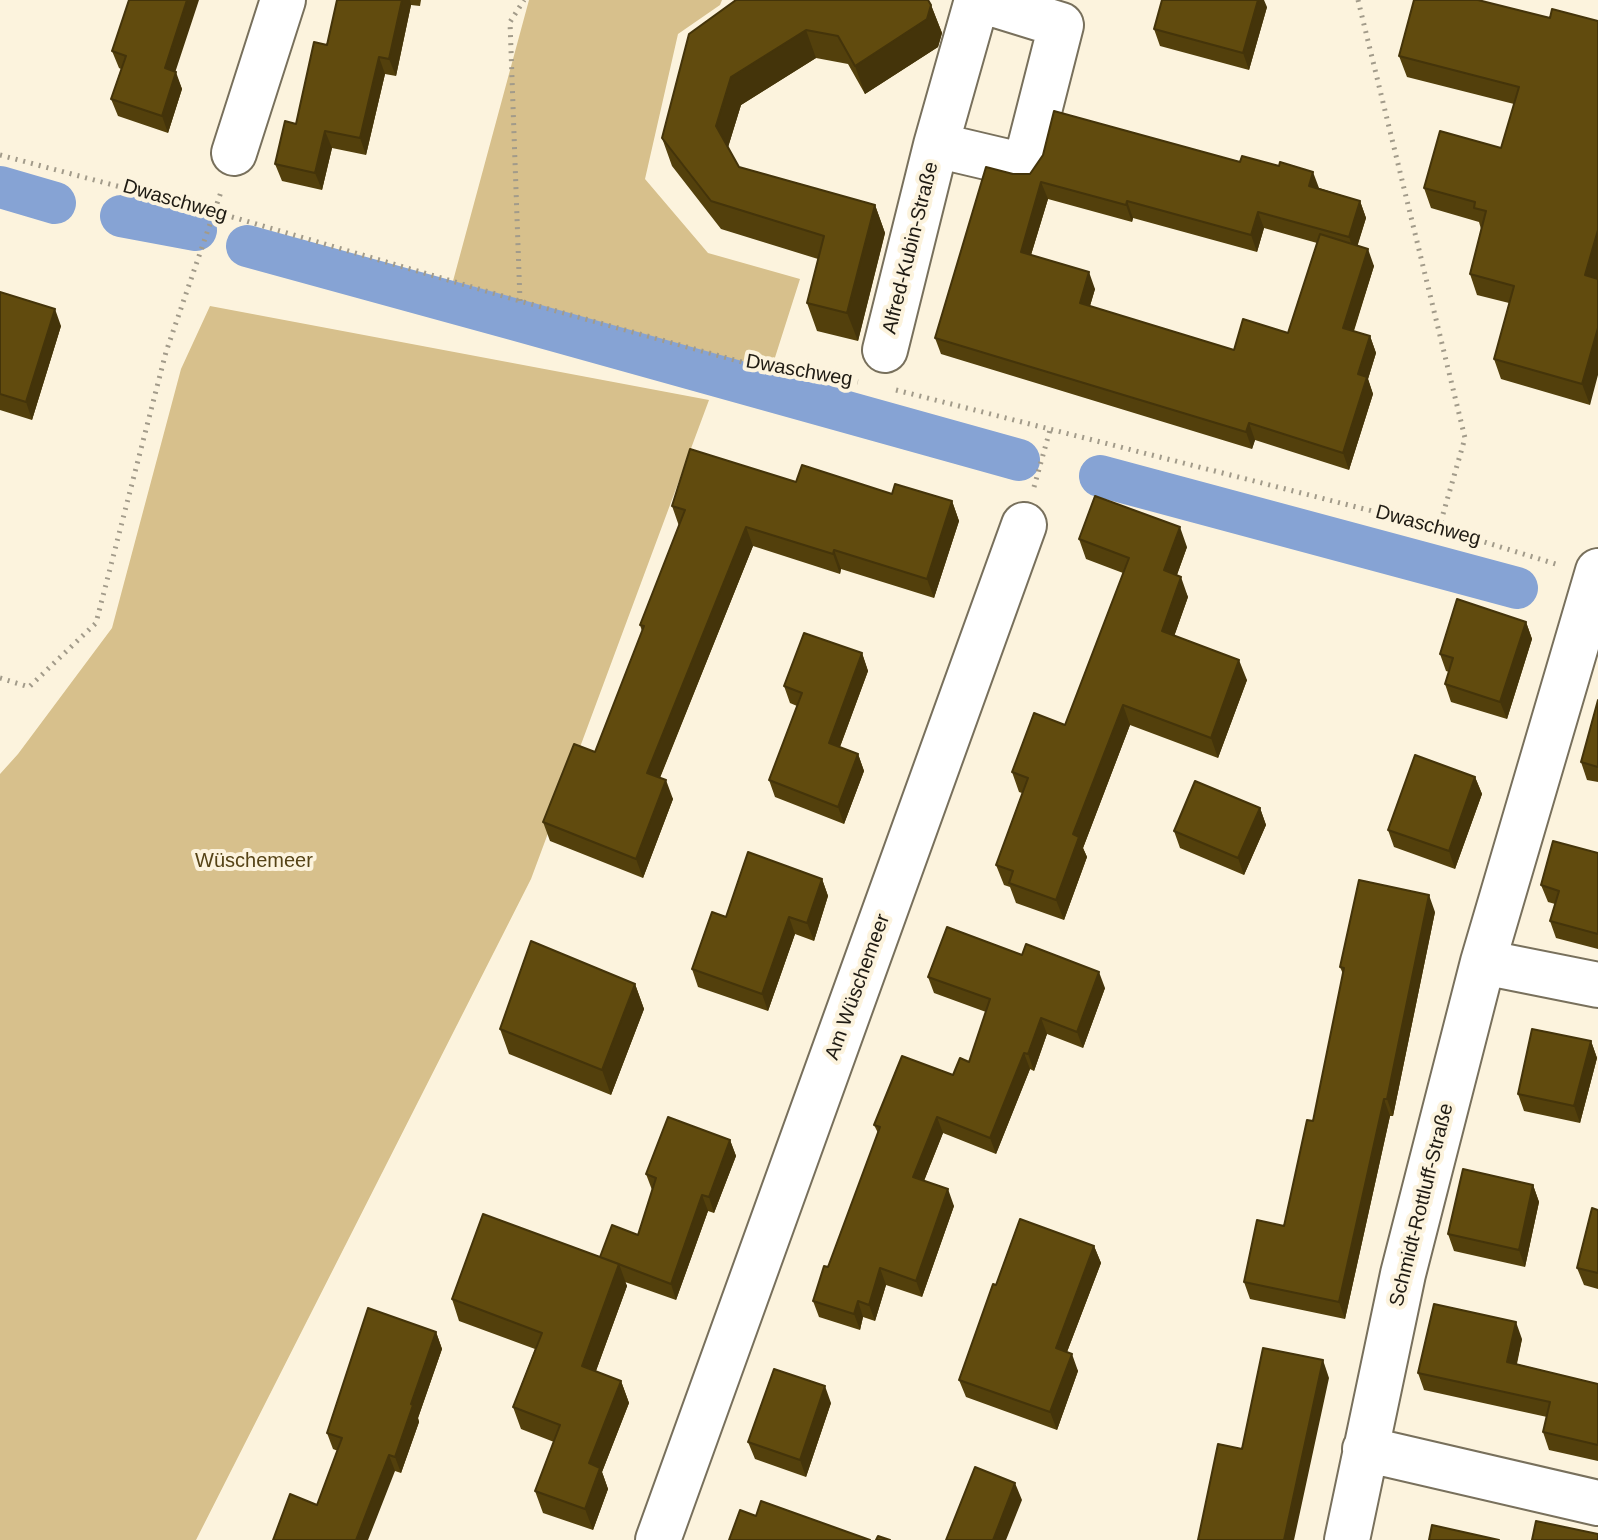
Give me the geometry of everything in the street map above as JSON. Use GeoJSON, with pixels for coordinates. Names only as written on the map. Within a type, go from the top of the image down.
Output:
{"type":"FeatureCollection","features":[{"type":"Feature","properties":{"kind":"street"},"geometry":{"type":"LineString","coordinates":[[234,153],[283,0]]}},
{"type":"Feature","properties":{"kind":"street","name":"Alfred-Kubin-Straße"},"geometry":{"type":"LineString","coordinates":[[878,374],[936,145],[978,0],[1061,25],[1025,166],[936,145]]}},
{"type":"Feature","properties":{"kind":"street","name":"Am Wüschemeer"},"geometry":{"type":"LineString","coordinates":[[658,1540],[1024,525]]}},
{"type":"Feature","properties":{"kind":"street","name":"Schmidt-Rottluff-Straße"},"geometry":{"type":"LineString","coordinates":[[1347,1540],[1403,1274],[1483,962],[1597,580]]}},
{"type":"Feature","properties":{"kind":"street"},"geometry":{"type":"LineString","coordinates":[[1483,962],[1598,985]]}},
{"type":"Feature","properties":{"kind":"street"},"geometry":{"type":"LineString","coordinates":[[1365,1449],[1598,1503]]}},
{"type":"Feature","properties":{"kind":"path"},"geometry":{"type":"LineString","coordinates":[[520,301],[510,22],[524,0]]}},
{"type":"Feature","properties":{"kind":"path"},"geometry":{"type":"LineString","coordinates":[[1358,0],[1465,438],[1439,528]]}},
{"type":"Feature","properties":{"kind":"path"},"geometry":{"type":"LineString","coordinates":[[0,678],[29,687],[96,623],[166,352],[234,153]]}},
{"type":"Feature","properties":{"kind":"path","name":"Dwaschweg"},"geometry":{"type":"LineString","coordinates":[[0,155],[215,212],[771,370],[878,374],[1050,430],[1439,528],[1551,560],[1597,580]]}},
{"type":"Feature","properties":{"kind":"path"},"geometry":{"type":"LineString","coordinates":[[1024,525],[1050,430]]}},
{"type":"Feature","properties":{"kind":"green space"},"geometry":{"type":"Polygon","coordinates":[[[529,0],[722,0],[720,5],[678,34],[645,179],[708,253],[800,279],[771,370],[453,281],[529,0]]]}},
{"type":"Feature","properties":{"kind":"green space","name":"Wüschemeer"},"geometry":{"type":"Polygon","coordinates":[[[210,306],[709,400],[531,879],[196,1540],[0,1540],[0,774],[112,628],[181,369],[210,306]]]}},
{"type":"Feature","properties":{"kind":"building"},"geometry":{"type":"Polygon","coordinates":[[[129,0],[187,0],[165,68],[176,72],[162,116],[111,99],[126,56],[112,51],[129,0]]]}},
{"type":"Feature","properties":{"kind":"building"},"geometry":{"type":"Polygon","coordinates":[[[337,0],[402,0],[389,59],[379,57],[360,138],[325,131],[315,173],[275,164],[285,121],[296,124],[314,42],[327,45],[337,0]]]}},
{"type":"Feature","properties":{"kind":"building"},"geometry":{"type":"Polygon","coordinates":[[[736,0],[928,0],[931,5],[927,19],[855,66],[838,36],[806,30],[731,77],[716,126],[739,167],[875,205],[847,313],[807,303],[824,236],[711,201],[662,138],[689,34],[736,0]]]}},
{"type":"Feature","properties":{"kind":"building"},"geometry":{"type":"Polygon","coordinates":[[[1162,0],[1258,0],[1243,53],[1154,29],[1162,0]]]}},
{"type":"Feature","properties":{"kind":"building"},"geometry":{"type":"Polygon","coordinates":[[[1414,0],[1478,0],[1550,18],[1552,9],[1598,21],[1598,230],[1585,275],[1598,279],[1598,328],[1582,384],[1494,359],[1514,286],[1470,274],[1486,211],[1474,208],[1475,202],[1424,188],[1440,131],[1501,148],[1519,87],[1399,56],[1414,0]]]}},
{"type":"Feature","properties":{"kind":"building"},"geometry":{"type":"Polygon","coordinates":[[[1054,111],[1240,162],[1242,156],[1279,166],[1280,162],[1313,172],[1309,186],[1360,201],[1349,237],[1258,212],[1251,235],[1127,201],[1126,205],[1041,182],[1021,252],[1089,272],[1080,303],[1234,350],[1243,319],[1288,333],[1320,234],[1368,249],[1343,328],[1370,336],[1358,374],[1367,377],[1343,453],[1249,423],[1246,432],[935,338],[986,167],[1013,174],[1030,174],[1043,155],[1054,111]]]}},
{"type":"Feature","properties":{"kind":"building"},"geometry":{"type":"Polygon","coordinates":[[[0,292],[55,309],[26,402],[0,394],[0,292]]]}},
{"type":"Feature","properties":{"kind":"building"},"geometry":{"type":"Polygon","coordinates":[[[690,449],[796,482],[802,465],[892,494],[895,484],[952,501],[927,579],[746,527],[647,773],[666,780],[636,859],[543,822],[574,744],[595,752],[685,510],[672,506],[690,449]]]}},
{"type":"Feature","properties":{"kind":"building"},"geometry":{"type":"Polygon","coordinates":[[[1095,496],[1180,527],[1164,570],[1181,577],[1162,631],[1239,660],[1211,738],[1123,705],[1073,834],[1079,837],[1056,900],[1009,883],[1013,871],[996,865],[1028,778],[1012,772],[1034,713],[1065,725],[1129,558],[1079,539],[1095,496]]]}},
{"type":"Feature","properties":{"kind":"building"},"geometry":{"type":"Polygon","coordinates":[[[1457,599],[1526,622],[1500,702],[1445,684],[1453,658],[1440,654],[1457,599]]]}},
{"type":"Feature","properties":{"kind":"building"},"geometry":{"type":"Polygon","coordinates":[[[804,633],[862,653],[829,743],[858,754],[838,807],[769,780],[802,693],[784,686],[804,633]]]}},
{"type":"Feature","properties":{"kind":"building"},"geometry":{"type":"Polygon","coordinates":[[[1598,700],[1598,767],[1581,762],[1598,700]]]}},
{"type":"Feature","properties":{"kind":"building"},"geometry":{"type":"Polygon","coordinates":[[[1415,755],[1475,777],[1449,851],[1388,830],[1415,755]]]}},
{"type":"Feature","properties":{"kind":"building"},"geometry":{"type":"Polygon","coordinates":[[[1195,781],[1260,808],[1238,858],[1174,831],[1195,781]]]}},
{"type":"Feature","properties":{"kind":"building"},"geometry":{"type":"Polygon","coordinates":[[[1553,841],[1598,853],[1598,934],[1550,921],[1559,891],[1541,885],[1553,841]]]}},
{"type":"Feature","properties":{"kind":"building"},"geometry":{"type":"Polygon","coordinates":[[[748,852],[822,879],[807,923],[789,917],[762,994],[692,969],[712,912],[726,917],[748,852]]]}},
{"type":"Feature","properties":{"kind":"building"},"geometry":{"type":"Polygon","coordinates":[[[1359,880],[1429,895],[1387,1099],[1384,1099],[1339,1302],[1244,1282],[1257,1220],[1284,1226],[1307,1120],[1313,1121],[1359,880]]]}},
{"type":"Feature","properties":{"kind":"building"},"geometry":{"type":"Polygon","coordinates":[[[947,927],[1022,955],[1026,944],[1099,972],[1077,1032],[1041,1018],[990,1138],[937,1117],[913,1177],[948,1189],[916,1281],[880,1268],[869,1305],[858,1301],[854,1314],[813,1301],[880,1127],[874,1125],[902,1056],[953,1075],[960,1058],[969,1062],[990,999],[928,977],[947,927]]]}},
{"type":"Feature","properties":{"kind":"building"},"geometry":{"type":"Polygon","coordinates":[[[531,941],[635,984],[602,1070],[500,1029],[531,941]]]}},
{"type":"Feature","properties":{"kind":"building"},"geometry":{"type":"Polygon","coordinates":[[[1532,1029],[1591,1041],[1574,1106],[1518,1094],[1532,1029]]]}},
{"type":"Feature","properties":{"kind":"building"},"geometry":{"type":"Polygon","coordinates":[[[668,1117],[730,1140],[709,1197],[702,1195],[671,1284],[600,1257],[612,1225],[638,1235],[656,1178],[646,1174],[668,1117]]]}},
{"type":"Feature","properties":{"kind":"building"},"geometry":{"type":"Polygon","coordinates":[[[1463,1169],[1533,1185],[1519,1250],[1448,1234],[1463,1169]]]}},
{"type":"Feature","properties":{"kind":"building"},"geometry":{"type":"Polygon","coordinates":[[[1592,1208],[1598,1210],[1598,1273],[1577,1268],[1592,1208]]]}},
{"type":"Feature","properties":{"kind":"building"},"geometry":{"type":"Polygon","coordinates":[[[483,1214],[619,1264],[582,1366],[621,1381],[589,1463],[600,1468],[585,1509],[535,1491],[560,1425],[513,1407],[542,1333],[452,1299],[483,1214]]]}},
{"type":"Feature","properties":{"kind":"building"},"geometry":{"type":"Polygon","coordinates":[[[1020,1219],[1094,1246],[1056,1348],[1072,1354],[1050,1412],[959,1380],[1020,1219]]]}},
{"type":"Feature","properties":{"kind":"building"},"geometry":{"type":"Polygon","coordinates":[[[1434,1304],[1516,1322],[1507,1362],[1598,1384],[1598,1445],[1543,1432],[1550,1402],[1418,1373],[1434,1304]]]}},
{"type":"Feature","properties":{"kind":"building"},"geometry":{"type":"Polygon","coordinates":[[[368,1308],[436,1332],[395,1457],[389,1455],[356,1540],[273,1540],[290,1494],[317,1505],[342,1438],[327,1433],[368,1308]]]}},
{"type":"Feature","properties":{"kind":"building"},"geometry":{"type":"Polygon","coordinates":[[[1263,1348],[1323,1360],[1284,1540],[1198,1540],[1218,1444],[1242,1449],[1263,1348]]]}},
{"type":"Feature","properties":{"kind":"building"},"geometry":{"type":"Polygon","coordinates":[[[774,1369],[825,1386],[800,1460],[748,1442],[774,1369]]]}},
{"type":"Feature","properties":{"kind":"building"},"geometry":{"type":"Polygon","coordinates":[[[975,1467],[1015,1483],[993,1540],[946,1540],[975,1467]]]}},
{"type":"Feature","properties":{"kind":"building"},"geometry":{"type":"Polygon","coordinates":[[[761,1501],[870,1540],[729,1540],[740,1510],[756,1516],[761,1501]]]}},
{"type":"Feature","properties":{"kind":"building"},"geometry":{"type":"Polygon","coordinates":[[[1536,1521],[1598,1534],[1598,1540],[1532,1540],[1536,1521]]]}},
{"type":"Feature","properties":{"kind":"building"},"geometry":{"type":"Polygon","coordinates":[[[1432,1525],[1499,1540],[1429,1540],[1432,1525]]]}},
{"type":"Feature","properties":{"kind":"waterway"},"geometry":{"type":"LineString","coordinates":[[0,187],[55,203]]}},
{"type":"Feature","properties":{"kind":"waterway"},"geometry":{"type":"LineString","coordinates":[[121,216],[196,230]]}},
{"type":"Feature","properties":{"kind":"waterway"},"geometry":{"type":"LineString","coordinates":[[247,246],[1019,460]]}},
{"type":"Feature","properties":{"kind":"waterway"},"geometry":{"type":"LineString","coordinates":[[1100,476],[1517,588]]}}]}
